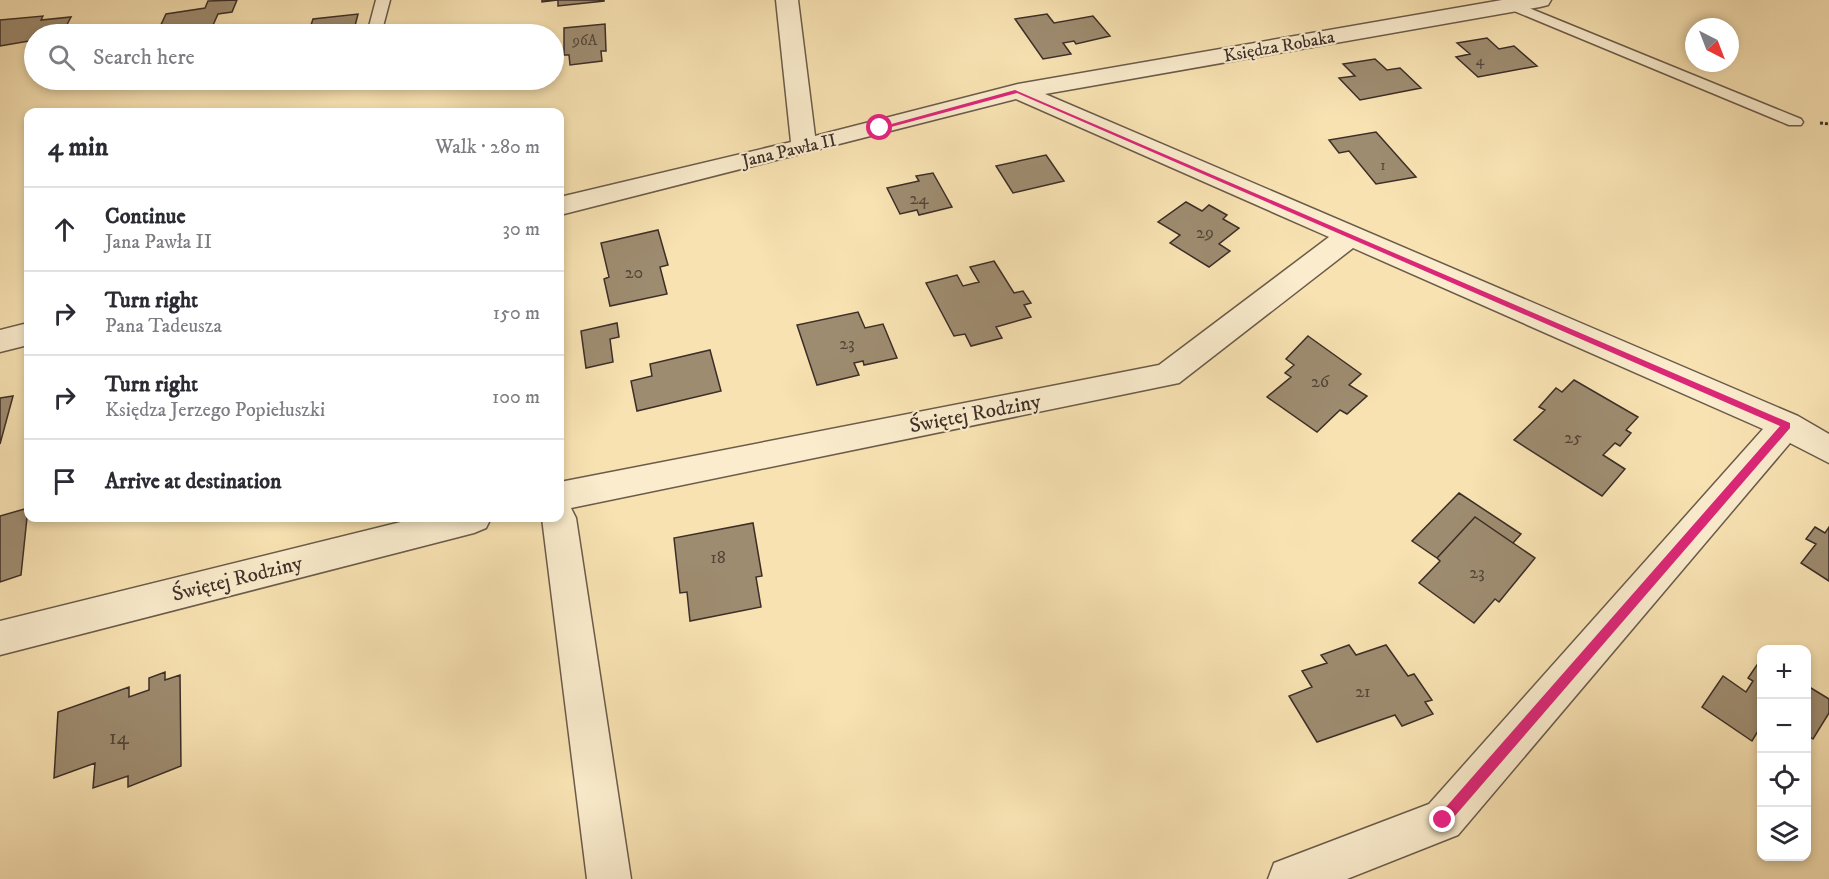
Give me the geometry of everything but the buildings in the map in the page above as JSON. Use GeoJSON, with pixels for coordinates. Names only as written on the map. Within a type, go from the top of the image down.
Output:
{"type":"FeatureCollection","features":[{"type":"Feature","properties":{"kind":"street"},"geometry":{"type":"LineString","coordinates":[[787,0],[804,146]]}},
{"type":"Feature","properties":{"kind":"street","name":"Księdza Robaka"},"geometry":{"type":"LineString","coordinates":[[1018,91],[1540,0]]}},
{"type":"Feature","properties":{"kind":"street"},"geometry":{"type":"LineString","coordinates":[[1018,91],[1347,237],[1786,425],[1829,450]]}},
{"type":"Feature","properties":{"kind":"street","name":"Jana Pawła II"},"geometry":{"type":"LineString","coordinates":[[564,205],[1018,91]]}},
{"type":"Feature","properties":{"kind":"street","name":"Świętej Rodziny"},"geometry":{"type":"LineString","coordinates":[[564,495],[1168,375],[1347,237]]}},
{"type":"Feature","properties":{"kind":"street"},"geometry":{"type":"LineString","coordinates":[[0,341],[24,335]]}},
{"type":"Feature","properties":{"kind":"street"},"geometry":{"type":"LineString","coordinates":[[1290,879],[1443,820],[1786,425]]}},
{"type":"Feature","properties":{"kind":"street","name":"Świętej Rodziny"},"geometry":{"type":"LineString","coordinates":[[0,638],[458,522]]}},
{"type":"Feature","properties":{"kind":"street"},"geometry":{"type":"LineString","coordinates":[[559,522],[609,879]]}},
{"type":"Feature","properties":{"kind":"lane"},"geometry":{"type":"LineString","coordinates":[[377,24],[383,0]]}},
{"type":"Feature","properties":{"kind":"lane"},"geometry":{"type":"LineString","coordinates":[[1512,5],[1795,122]]}},
{"type":"Feature","properties":{"kind":"route"},"geometry":{"type":"LineString","coordinates":[[880,128],[1018,91],[1347,237],[1786,425],[1443,820]]}}]}
